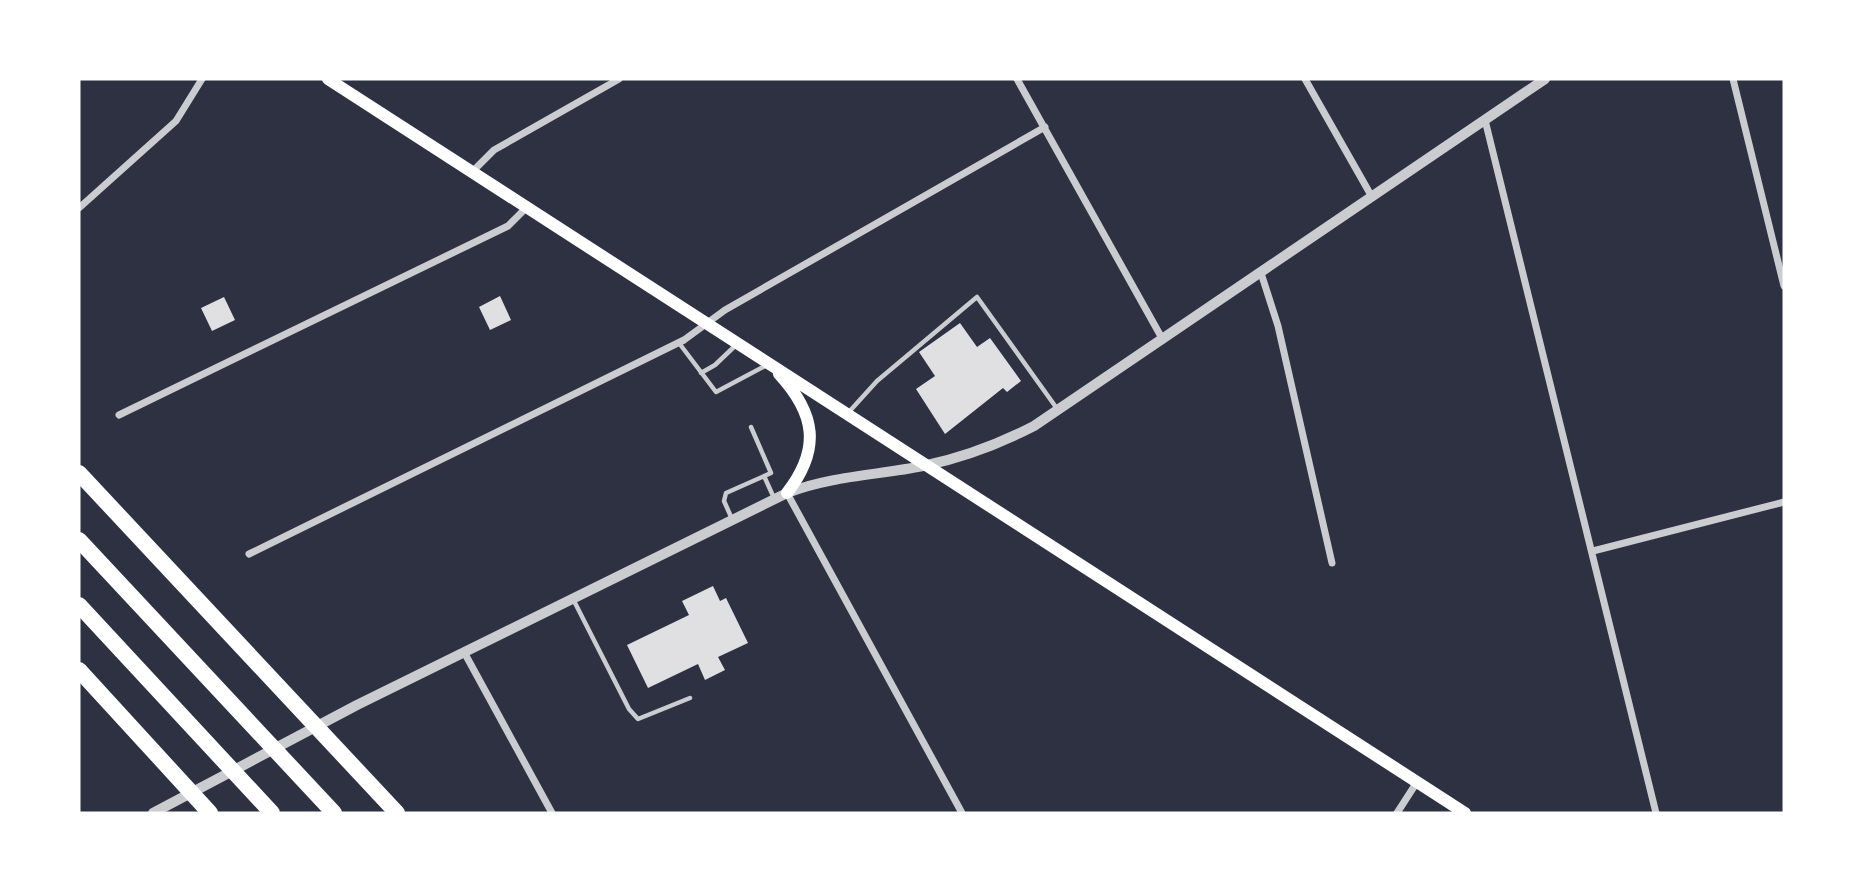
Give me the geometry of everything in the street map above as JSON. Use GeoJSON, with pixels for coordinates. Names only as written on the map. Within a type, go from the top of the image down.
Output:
{"type":"FeatureCollection","features":[{"type":"Feature","properties":{"kind":"highway"},"geometry":{"type":"LineString","coordinates":[[79,473],[397,813]]}},
{"type":"Feature","properties":{"kind":"highway"},"geometry":{"type":"LineString","coordinates":[[79,540],[334,813]]}},
{"type":"Feature","properties":{"kind":"highway"},"geometry":{"type":"LineString","coordinates":[[79,605],[272,813]]}},
{"type":"Feature","properties":{"kind":"highway"},"geometry":{"type":"LineString","coordinates":[[79,670],[210,813]]}},
{"type":"Feature","properties":{"kind":"main road"},"geometry":{"type":"LineString","coordinates":[[328,79],[1465,813]]}},
{"type":"Feature","properties":{"kind":"main road"},"geometry":{"type":"LineString","coordinates":[[769,364],[800,402],[811,435],[806,463],[781,496]]}},
{"type":"Feature","properties":{"kind":"street"},"geometry":{"type":"LineString","coordinates":[[79,208],[176,121],[202,79]]}},
{"type":"Feature","properties":{"kind":"street"},"geometry":{"type":"LineString","coordinates":[[472,172],[494,150],[619,79]]}},
{"type":"Feature","properties":{"kind":"street"},"geometry":{"type":"LineString","coordinates":[[1017,79],[1163,341]]}},
{"type":"Feature","properties":{"kind":"street"},"geometry":{"type":"LineString","coordinates":[[1305,79],[1372,198]]}},
{"type":"Feature","properties":{"kind":"street"},"geometry":{"type":"LineString","coordinates":[[153,813],[357,705],[781,496],[821,483],[925,466],[1004,441],[1059,411],[1545,79]]}},
{"type":"Feature","properties":{"kind":"street"},"geometry":{"type":"LineString","coordinates":[[1733,79],[1784,286]]}},
{"type":"Feature","properties":{"kind":"street"},"geometry":{"type":"LineString","coordinates":[[1485,120],[1656,813]]}},
{"type":"Feature","properties":{"kind":"street"},"geometry":{"type":"LineString","coordinates":[[249,554],[679,343],[707,323],[1045,127]]}},
{"type":"Feature","properties":{"kind":"street"},"geometry":{"type":"LineString","coordinates":[[119,415],[508,226],[527,207]]}},
{"type":"Feature","properties":{"kind":"street"},"geometry":{"type":"LineString","coordinates":[[1261,273],[1278,326],[1332,563]]}},
{"type":"Feature","properties":{"kind":"street"},"geometry":{"type":"LineString","coordinates":[[781,496],[961,813]]}},
{"type":"Feature","properties":{"kind":"street"},"geometry":{"type":"LineString","coordinates":[[1593,551],[1784,502]]}},
{"type":"Feature","properties":{"kind":"street"},"geometry":{"type":"LineString","coordinates":[[464,652],[552,813]]}},
{"type":"Feature","properties":{"kind":"street"},"geometry":{"type":"LineString","coordinates":[[1397,813],[1417,782]]}},
{"type":"Feature","properties":{"kind":"lane"},"geometry":{"type":"LineString","coordinates":[[847,414],[877,381],[977,297],[1059,411]]}},
{"type":"Feature","properties":{"kind":"lane"},"geometry":{"type":"LineString","coordinates":[[679,343],[716,392],[769,364]]}},
{"type":"Feature","properties":{"kind":"lane"},"geometry":{"type":"LineString","coordinates":[[701,373],[715,365],[738,343]]}},
{"type":"Feature","properties":{"kind":"lane"},"geometry":{"type":"LineString","coordinates":[[733,519],[724,501],[726,493],[771,473],[751,427]]}},
{"type":"Feature","properties":{"kind":"lane"},"geometry":{"type":"LineString","coordinates":[[764,476],[781,496]]}},
{"type":"Feature","properties":{"kind":"lane"},"geometry":{"type":"LineString","coordinates":[[573,598],[629,709],[638,719],[690,698]]}},
{"type":"Feature","properties":{"kind":"building"},"geometry":{"type":"Polygon","coordinates":[[[500,296],[511,320],[490,330],[479,307],[500,296]]]}},
{"type":"Feature","properties":{"kind":"building"},"geometry":{"type":"Polygon","coordinates":[[[224,297],[235,320],[212,331],[201,308],[224,297]]]}},
{"type":"Feature","properties":{"kind":"building"},"geometry":{"type":"Polygon","coordinates":[[[960,323],[977,347],[990,338],[1021,381],[1007,392],[1003,388],[945,434],[916,389],[935,376],[919,352],[960,323]]]}},
{"type":"Feature","properties":{"kind":"building"},"geometry":{"type":"Polygon","coordinates":[[[713,586],[720,601],[726,598],[748,643],[718,657],[725,670],[705,680],[698,664],[648,688],[627,645],[689,615],[682,601],[713,586]]]}}]}
